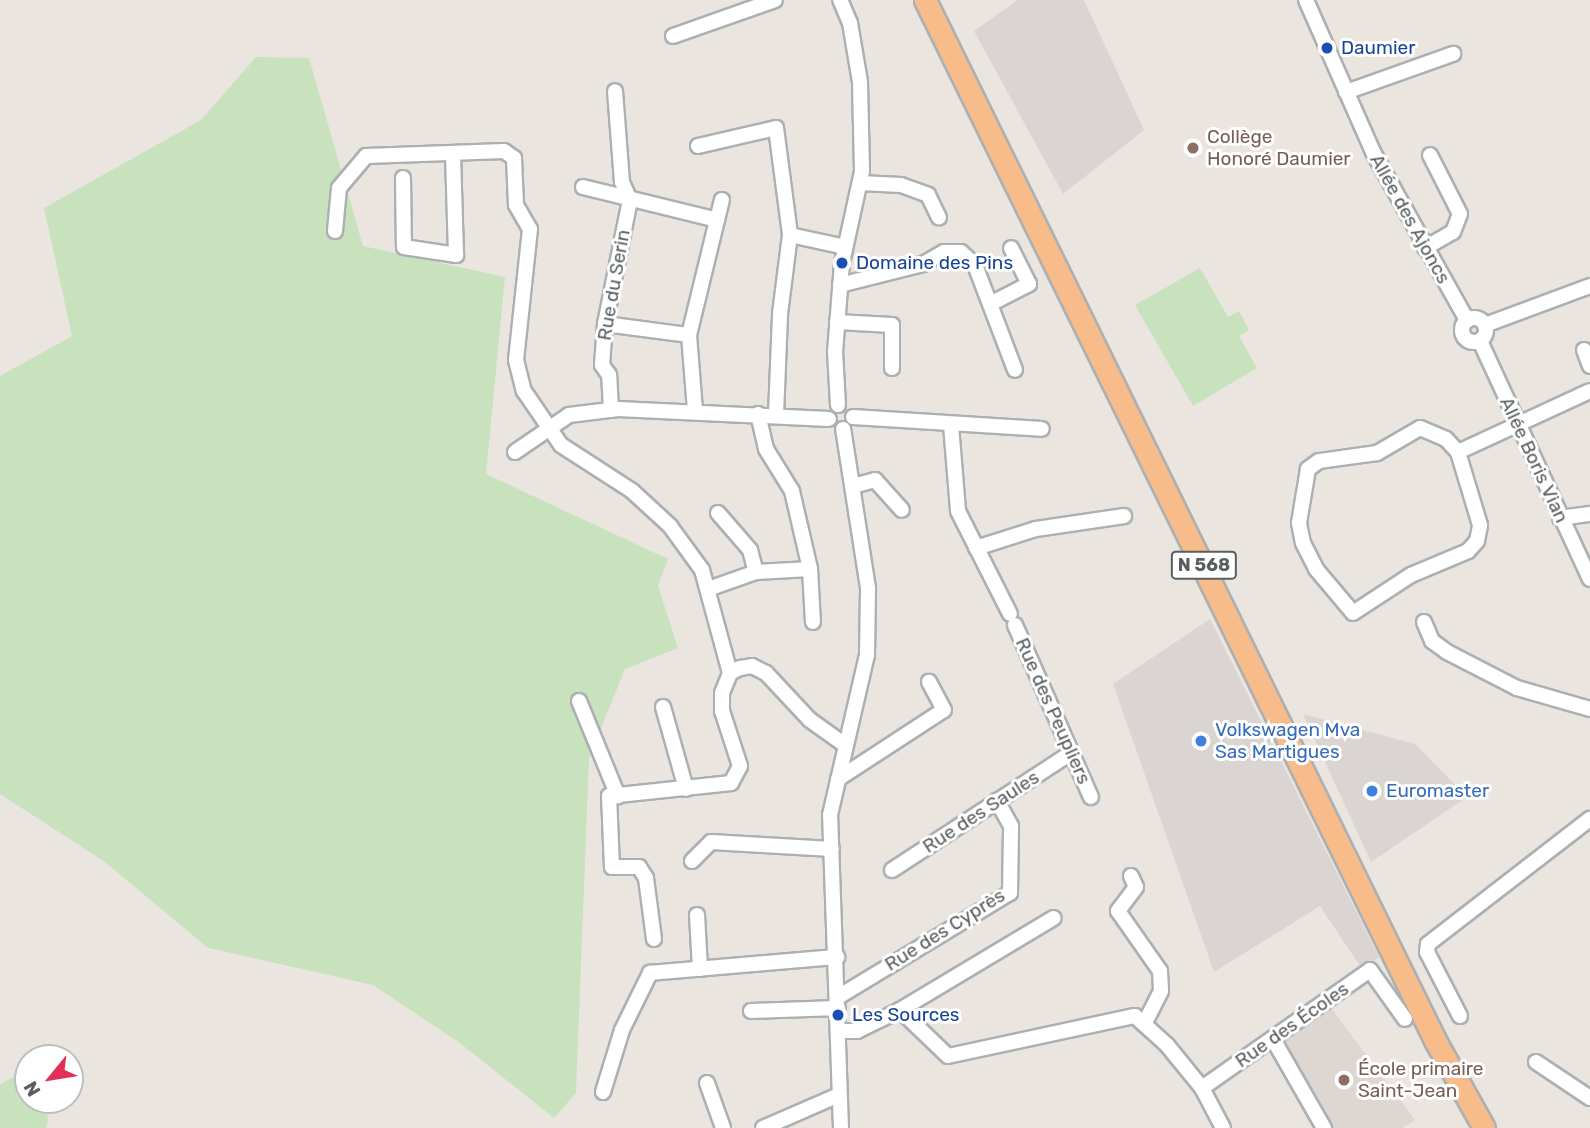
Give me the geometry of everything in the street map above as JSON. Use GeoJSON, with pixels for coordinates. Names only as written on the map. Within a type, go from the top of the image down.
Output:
{"type":"FeatureCollection","features":[{"type":"Feature","properties":{"kind":"highway","name":"N 568"},"geometry":{"type":"LineString","coordinates":[[925,0],[1483,1128]]}},
{"type":"Feature","properties":{"kind":"highway","name":"N 568"},"geometry":{"type":"LineString","coordinates":[[941,0],[1448,1037],[1500,1128]]}},
{"type":"Feature","properties":{"kind":"street"},"geometry":{"type":"LineString","coordinates":[[673,36],[775,0]]}},
{"type":"Feature","properties":{"kind":"street"},"geometry":{"type":"LineString","coordinates":[[829,419],[838,405],[837,322],[840,285],[845,247],[860,183],[860,82],[850,23],[840,0]]}},
{"type":"Feature","properties":{"kind":"street","name":"Allée des Ajoncs"},"geometry":{"type":"LineString","coordinates":[[1306,0],[1373,152],[1467,320]]}},
{"type":"Feature","properties":{"kind":"street"},"geometry":{"type":"LineString","coordinates":[[1346,92],[1453,54]]}},
{"type":"Feature","properties":{"kind":"street"},"geometry":{"type":"LineString","coordinates":[[615,91],[622,182],[630,200]]}},
{"type":"Feature","properties":{"kind":"street"},"geometry":{"type":"LineString","coordinates":[[698,146],[776,128],[790,235],[780,314],[776,415]]}},
{"type":"Feature","properties":{"kind":"street"},"geometry":{"type":"LineString","coordinates":[[335,231],[339,188],[366,156],[453,155],[504,151],[514,158],[516,205],[530,229],[516,360],[524,391],[561,445],[632,491],[670,526],[702,570],[730,673],[722,693],[722,711],[739,774],[720,786],[613,796]]}},
{"type":"Feature","properties":{"kind":"street"},"geometry":{"type":"LineString","coordinates":[[403,178],[404,247],[456,255],[453,155]]}},
{"type":"Feature","properties":{"kind":"street"},"geometry":{"type":"LineString","coordinates":[[1425,248],[1453,232],[1460,214],[1430,155]]}},
{"type":"Feature","properties":{"kind":"street"},"geometry":{"type":"LineString","coordinates":[[860,183],[901,185],[928,195],[939,218]]}},
{"type":"Feature","properties":{"kind":"street"},"geometry":{"type":"LineString","coordinates":[[583,187],[717,220]]}},
{"type":"Feature","properties":{"kind":"street","name":"Rue du Serin"},"geometry":{"type":"LineString","coordinates":[[611,410],[609,375],[602,365],[605,324],[630,200]]}},
{"type":"Feature","properties":{"kind":"street"},"geometry":{"type":"LineString","coordinates":[[695,410],[689,335],[722,200]]}},
{"type":"Feature","properties":{"kind":"street"},"geometry":{"type":"LineString","coordinates":[[790,235],[845,247]]}},
{"type":"Feature","properties":{"kind":"street"},"geometry":{"type":"LineString","coordinates":[[990,304],[1029,284],[1011,248]]}},
{"type":"Feature","properties":{"kind":"street"},"geometry":{"type":"LineString","coordinates":[[840,285],[905,269],[944,252],[961,252],[975,265],[1015,370]]}},
{"type":"Feature","properties":{"kind":"street"},"geometry":{"type":"LineString","coordinates":[[1485,325],[1590,286]]}},
{"type":"Feature","properties":{"kind":"street"},"geometry":{"type":"LineString","coordinates":[[1476,318],[1485,325],[1480,341],[1469,341],[1463,336],[1467,320],[1476,318]]}},
{"type":"Feature","properties":{"kind":"street"},"geometry":{"type":"LineString","coordinates":[[837,322],[892,325],[892,368]]}},
{"type":"Feature","properties":{"kind":"street"},"geometry":{"type":"LineString","coordinates":[[605,324],[689,335]]}},
{"type":"Feature","properties":{"kind":"street","name":"Allée Boris Vian"},"geometry":{"type":"LineString","coordinates":[[1480,341],[1516,424],[1590,579]]}},
{"type":"Feature","properties":{"kind":"street"},"geometry":{"type":"LineString","coordinates":[[1584,350],[1590,366]]}},
{"type":"Feature","properties":{"kind":"street"},"geometry":{"type":"LineString","coordinates":[[1458,452],[1590,391]]}},
{"type":"Feature","properties":{"kind":"street"},"geometry":{"type":"LineString","coordinates":[[838,405],[849,408],[853,417]]}},
{"type":"Feature","properties":{"kind":"street"},"geometry":{"type":"LineString","coordinates":[[515,452],[548,425],[569,415],[611,410],[695,410],[829,419]]}},
{"type":"Feature","properties":{"kind":"street"},"geometry":{"type":"LineString","coordinates":[[758,414],[766,449],[792,491],[810,569],[813,622]]}},
{"type":"Feature","properties":{"kind":"street"},"geometry":{"type":"LineString","coordinates":[[853,417],[1042,429]]}},
{"type":"Feature","properties":{"kind":"street"},"geometry":{"type":"LineString","coordinates":[[841,1128],[830,816],[867,654],[868,588],[843,429],[853,417]]}},
{"type":"Feature","properties":{"kind":"street"},"geometry":{"type":"LineString","coordinates":[[829,419],[835,428],[843,429]]}},
{"type":"Feature","properties":{"kind":"street","name":"Rue des Peupliers"},"geometry":{"type":"LineString","coordinates":[[951,425],[958,511],[1013,620],[1091,797]]}},
{"type":"Feature","properties":{"kind":"street"},"geometry":{"type":"LineString","coordinates":[[1420,428],[1446,439],[1458,452],[1480,525],[1477,541],[1468,551],[1411,575],[1353,613],[1316,569],[1303,543],[1299,523],[1308,469],[1319,461],[1377,453],[1420,428]]}},
{"type":"Feature","properties":{"kind":"street"},"geometry":{"type":"LineString","coordinates":[[853,486],[875,480],[902,510]]}},
{"type":"Feature","properties":{"kind":"street"},"geometry":{"type":"LineString","coordinates":[[718,513],[750,550],[756,572]]}},
{"type":"Feature","properties":{"kind":"street"},"geometry":{"type":"LineString","coordinates":[[1560,518],[1590,514]]}},
{"type":"Feature","properties":{"kind":"street"},"geometry":{"type":"LineString","coordinates":[[976,548],[1036,529],[1124,516]]}},
{"type":"Feature","properties":{"kind":"street"},"geometry":{"type":"LineString","coordinates":[[708,589],[756,572],[810,569]]}},
{"type":"Feature","properties":{"kind":"street"},"geometry":{"type":"LineString","coordinates":[[1424,622],[1432,641],[1447,652],[1517,688],[1590,709]]}},
{"type":"Feature","properties":{"kind":"street"},"geometry":{"type":"LineString","coordinates":[[730,673],[752,666],[766,673],[810,720],[845,745]]}},
{"type":"Feature","properties":{"kind":"street"},"geometry":{"type":"LineString","coordinates":[[838,779],[944,710],[929,682]]}},
{"type":"Feature","properties":{"kind":"street"},"geometry":{"type":"LineString","coordinates":[[579,701],[613,796],[612,867],[639,867],[646,878],[654,939]]}},
{"type":"Feature","properties":{"kind":"street"},"geometry":{"type":"LineString","coordinates":[[663,707],[686,789]]}},
{"type":"Feature","properties":{"kind":"street","name":"Rue des Saules"},"geometry":{"type":"LineString","coordinates":[[892,870],[1070,753]]}},
{"type":"Feature","properties":{"kind":"street","name":"Rue des Cyprès"},"geometry":{"type":"LineString","coordinates":[[838,1002],[1010,893],[1011,826],[997,801]]}},
{"type":"Feature","properties":{"kind":"street"},"geometry":{"type":"LineString","coordinates":[[1460,1016],[1427,952],[1428,944],[1590,819]]}},
{"type":"Feature","properties":{"kind":"street"},"geometry":{"type":"LineString","coordinates":[[692,861],[711,842],[832,849]]}},
{"type":"Feature","properties":{"kind":"street"},"geometry":{"type":"LineString","coordinates":[[1131,876],[1136,887],[1118,911],[1160,971],[1161,990],[1144,1024]]}},
{"type":"Feature","properties":{"kind":"street"},"geometry":{"type":"LineString","coordinates":[[698,915],[700,969]]}},
{"type":"Feature","properties":{"kind":"street"},"geometry":{"type":"LineString","coordinates":[[839,1031],[857,1031],[900,1010],[1054,918]]}},
{"type":"Feature","properties":{"kind":"street"},"geometry":{"type":"LineString","coordinates":[[603,1092],[622,1030],[650,973],[837,957]]}},
{"type":"Feature","properties":{"kind":"street","name":"Rue des Écoles"},"geometry":{"type":"LineString","coordinates":[[1202,1088],[1370,970],[1405,1019]]}},
{"type":"Feature","properties":{"kind":"street"},"geometry":{"type":"LineString","coordinates":[[751,1010],[838,1002]]}},
{"type":"Feature","properties":{"kind":"street"},"geometry":{"type":"LineString","coordinates":[[900,1010],[948,1056],[1135,1016],[1202,1088],[1223,1128]]}},
{"type":"Feature","properties":{"kind":"street"},"geometry":{"type":"LineString","coordinates":[[1273,1039],[1324,1128]]}},
{"type":"Feature","properties":{"kind":"street"},"geometry":{"type":"LineString","coordinates":[[1536,1062],[1590,1098]]}},
{"type":"Feature","properties":{"kind":"street"},"geometry":{"type":"LineString","coordinates":[[707,1083],[723,1128]]}},
{"type":"Feature","properties":{"kind":"street"},"geometry":{"type":"LineString","coordinates":[[763,1128],[839,1095]]}},
{"type":"Feature","properties":{"kind":"shaded area"},"geometry":{"type":"Polygon","coordinates":[[[1018,0],[1084,0],[1144,130],[1063,194],[974,31],[1018,0]]]}},
{"type":"Feature","properties":{"kind":"shaded area"},"geometry":{"type":"Polygon","coordinates":[[[1210,619],[1379,957],[1362,969],[1320,906],[1214,972],[1113,684],[1210,619]]]}},
{"type":"Feature","properties":{"kind":"shaded area"},"geometry":{"type":"Polygon","coordinates":[[[1303,714],[1415,744],[1467,797],[1371,862],[1303,714]]]}},
{"type":"Feature","properties":{"kind":"shaded area","name":"École primaire Saint-Jean"},"geometry":{"type":"Polygon","coordinates":[[[1329,1005],[1415,1120],[1402,1128],[1331,1128],[1279,1041],[1329,1005]]]}},
{"type":"Feature","properties":{"kind":"green space"},"geometry":{"type":"Polygon","coordinates":[[[256,57],[309,58],[363,246],[505,277],[486,474],[668,559],[658,586],[678,648],[625,669],[589,758],[576,1093],[554,1118],[460,1043],[373,985],[208,948],[105,862],[0,794],[0,376],[72,336],[44,208],[201,120],[256,57]]]}},
{"type":"Feature","properties":{"kind":"green space"},"geometry":{"type":"Polygon","coordinates":[[[1200,268],[1228,317],[1239,311],[1249,330],[1239,336],[1257,368],[1193,406],[1135,305],[1200,268]]]}},
{"type":"Feature","properties":{"kind":"green space"},"geometry":{"type":"Polygon","coordinates":[[[14,1077],[14,1114],[47,1114],[46,1128],[0,1128],[0,1084],[14,1077]]]}},
{"type":"Feature","properties":{"kind":"place","name":"Daumier"},"geometry":{"type":"Point","coordinates":[1327,48]}},
{"type":"Feature","properties":{"kind":"place","name":"Collège Honoré Daumier"},"geometry":{"type":"Point","coordinates":[1193,148]}},
{"type":"Feature","properties":{"kind":"place","name":"Domaine des Pins"},"geometry":{"type":"Point","coordinates":[842,263]}},
{"type":"Feature","properties":{"kind":"place","name":"Volkswagen Mva Sas Martigues"},"geometry":{"type":"Point","coordinates":[1201,741]}},
{"type":"Feature","properties":{"kind":"place","name":"Euromaster"},"geometry":{"type":"Point","coordinates":[1372,791]}},
{"type":"Feature","properties":{"kind":"place","name":"Les Sources"},"geometry":{"type":"Point","coordinates":[838,1015]}},
{"type":"Feature","properties":{"kind":"place","name":"École primaire Saint-Jean"},"geometry":{"type":"Point","coordinates":[1344,1080]}}]}
